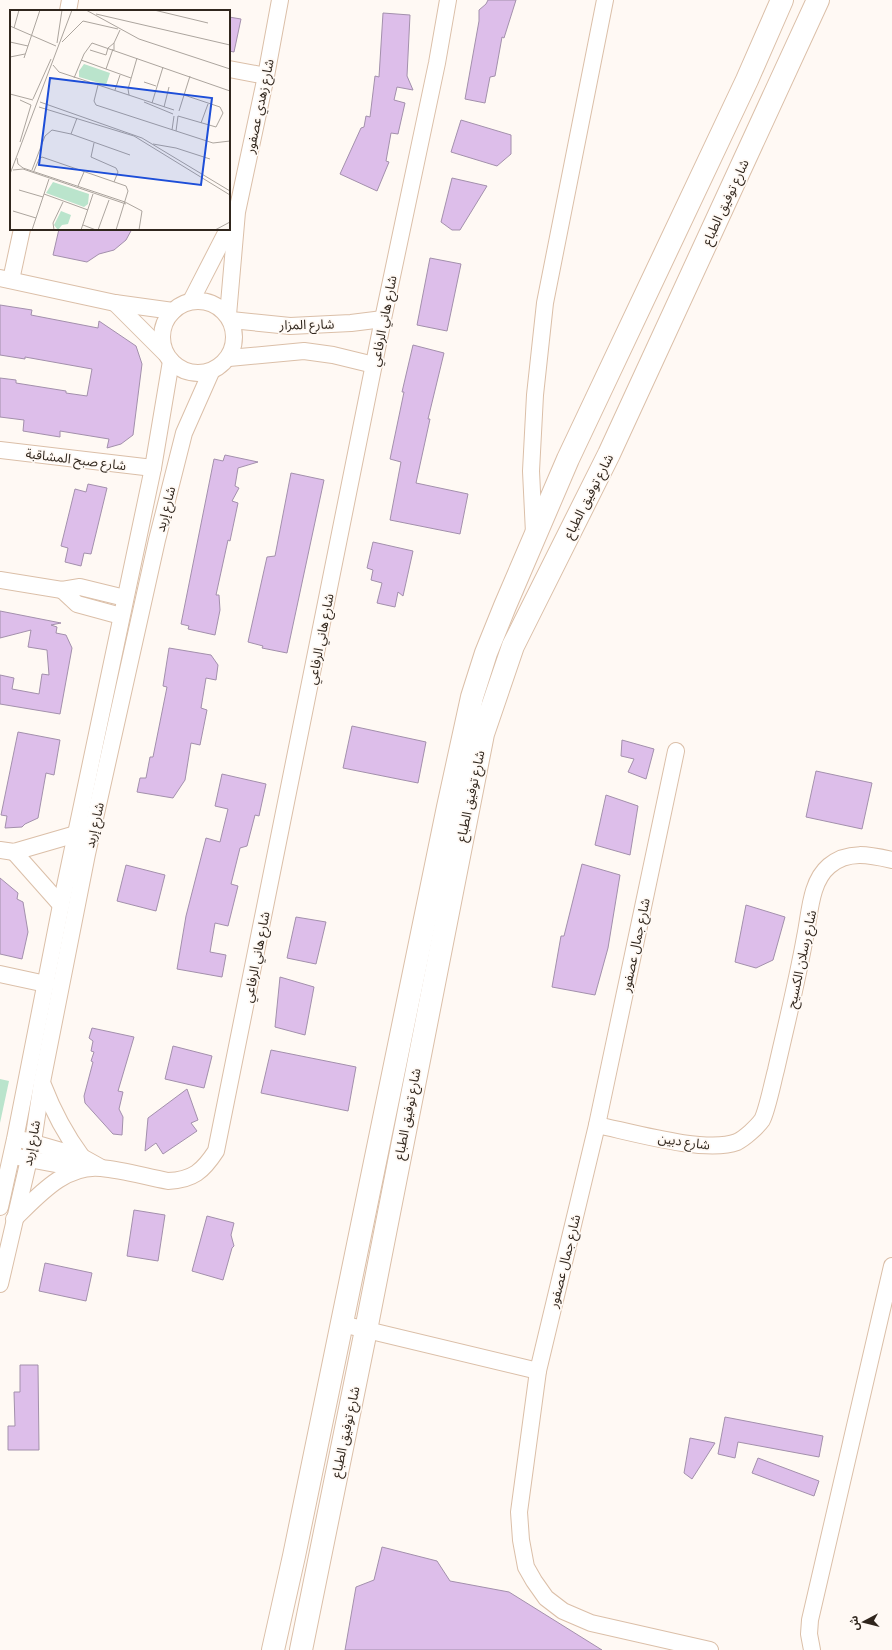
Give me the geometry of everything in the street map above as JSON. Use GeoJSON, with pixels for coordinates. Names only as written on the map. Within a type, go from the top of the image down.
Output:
{"type":"FeatureCollection","features":[{"type":"Feature","properties":{"kind":"street"},"geometry":{"type":"LineString","coordinates":[[68,10],[70,0]]}},
{"type":"Feature","properties":{"kind":"street","name":"شارع زهدي عصفور"},"geometry":{"type":"LineString","coordinates":[[229,318],[237,212],[266,76],[280,0]]}},
{"type":"Feature","properties":{"kind":"street","name":"شارع هاني الرفاعي"},"geometry":{"type":"LineString","coordinates":[[11,1156],[29,1159],[82,1163],[168,1181],[179,1181],[196,1174],[203,1169],[216,1152],[383,320],[437,63],[448,0]]}},
{"type":"Feature","properties":{"kind":"street"},"geometry":{"type":"LineString","coordinates":[[534,536],[532,463],[535,395],[545,303],[605,0]]}},
{"type":"Feature","properties":{"kind":"street","name":"شارع توفيق الطباع"},"geometry":{"type":"LineString","coordinates":[[273,1650],[294,1556],[472,697],[486,653],[534,536],[578,438],[743,87],[782,0]]}},
{"type":"Feature","properties":{"kind":"street","name":"شارع توفيق الطباع"},"geometry":{"type":"LineString","coordinates":[[301,1650],[366,1330],[483,734],[513,646],[609,454],[818,0]]}},
{"type":"Feature","properties":{"kind":"street"},"geometry":{"type":"LineString","coordinates":[[230,69],[266,76]]}},
{"type":"Feature","properties":{"kind":"street","name":"شارع زهدي عصفور"},"geometry":{"type":"LineString","coordinates":[[230,224],[237,212]]}},
{"type":"Feature","properties":{"kind":"street"},"geometry":{"type":"LineString","coordinates":[[22,230],[6,279],[116,303],[172,311]]}},
{"type":"Feature","properties":{"kind":"street","name":"شارع زهدي عصفور"},"geometry":{"type":"LineString","coordinates":[[191,301],[227,230]]}},
{"type":"Feature","properties":{"kind":"street"},"geometry":{"type":"LineString","coordinates":[[116,303],[169,358],[179,368],[189,373],[200,374],[210,372],[221,366],[229,358],[235,339],[234,329],[229,318],[220,308],[201,300],[191,301],[181,305],[172,311],[166,320],[162,332],[162,343],[169,358]]}},
{"type":"Feature","properties":{"kind":"street","name":"شارع المزار"},"geometry":{"type":"LineString","coordinates":[[229,318],[290,326],[325,325],[383,320]]}},
{"type":"Feature","properties":{"kind":"street","name":"شارع المزار"},"geometry":{"type":"LineString","coordinates":[[229,358],[304,351],[333,355],[374,365]]}},
{"type":"Feature","properties":{"kind":"street","name":"شارع إربد"},"geometry":{"type":"LineString","coordinates":[[0,1207],[15,1139],[61,905],[153,468],[169,358]]}},
{"type":"Feature","properties":{"kind":"street","name":"شارع إربد"},"geometry":{"type":"LineString","coordinates":[[0,1284],[33,1142],[42,1082],[87,854],[157,540],[184,433],[210,372]]}},
{"type":"Feature","properties":{"kind":"street"},"geometry":{"type":"LineString","coordinates":[[578,438],[609,454]]}},
{"type":"Feature","properties":{"kind":"street","name":"شارع صبح المشاقبة"},"geometry":{"type":"LineString","coordinates":[[0,450],[153,468]]}},
{"type":"Feature","properties":{"kind":"street"},"geometry":{"type":"LineString","coordinates":[[0,580],[62,590],[80,587],[125,598]]}},
{"type":"Feature","properties":{"kind":"street"},"geometry":{"type":"LineString","coordinates":[[62,590],[77,604],[121,616]]}},
{"type":"Feature","properties":{"kind":"street","name":"شارع جمال عصفور"},"geometry":{"type":"LineString","coordinates":[[676,751],[597,1125],[538,1371],[519,1512],[521,1540],[526,1567],[534,1582],[546,1598],[563,1611],[591,1623],[710,1650]]}},
{"type":"Feature","properties":{"kind":"street"},"geometry":{"type":"LineString","coordinates":[[7,851],[76,834]]}},
{"type":"Feature","properties":{"kind":"street"},"geometry":{"type":"LineString","coordinates":[[7,851],[61,905]]}},
{"type":"Feature","properties":{"kind":"street","name":"شارع رسلان الكسيح"},"geometry":{"type":"LineString","coordinates":[[762,1119],[794,995],[813,898],[819,878],[829,866],[840,859],[859,854],[892,860]]}},
{"type":"Feature","properties":{"kind":"street"},"geometry":{"type":"LineString","coordinates":[[0,974],[46,984]]}},
{"type":"Feature","properties":{"kind":"street","name":"شارع هاني الرفاعي"},"geometry":{"type":"LineString","coordinates":[[42,1082],[52,1109],[82,1163]]}},
{"type":"Feature","properties":{"kind":"street","name":"شارع دبين"},"geometry":{"type":"LineString","coordinates":[[597,1125],[693,1145],[714,1146],[729,1145],[739,1141],[762,1119]]}},
{"type":"Feature","properties":{"kind":"street","name":"شارع هاني الرفاعي"},"geometry":{"type":"LineString","coordinates":[[15,1139],[33,1142],[82,1163]]}},
{"type":"Feature","properties":{"kind":"street"},"geometry":{"type":"LineString","coordinates":[[14,1219],[47,1187],[82,1163]]}},
{"type":"Feature","properties":{"kind":"street"},"geometry":{"type":"LineString","coordinates":[[812,1650],[809,1634],[810,1620],[892,1266]]}},
{"type":"Feature","properties":{"kind":"street"},"geometry":{"type":"LineString","coordinates":[[342,1324],[538,1371]]}},
{"type":"Feature","properties":{"kind":"green space"},"geometry":{"type":"Polygon","coordinates":[[[0,1079],[9,1081],[0,1123],[0,1079]]]}},
{"type":"Feature","properties":{"kind":"building"},"geometry":{"type":"Polygon","coordinates":[[[488,0],[516,0],[504,38],[502,37],[495,76],[490,77],[485,103],[465,99],[479,21],[479,10],[488,0]]]}},
{"type":"Feature","properties":{"kind":"building"},"geometry":{"type":"Polygon","coordinates":[[[383,13],[410,15],[407,76],[413,90],[397,87],[394,100],[405,103],[398,134],[391,133],[386,161],[389,162],[377,191],[340,174],[361,128],[364,127],[366,116],[370,117],[375,76],[379,77],[383,13]]]}},
{"type":"Feature","properties":{"kind":"building"},"geometry":{"type":"Polygon","coordinates":[[[230,17],[241,19],[234,52],[230,51],[230,17]]]}},
{"type":"Feature","properties":{"kind":"building"},"geometry":{"type":"Polygon","coordinates":[[[461,120],[511,135],[511,154],[497,166],[451,152],[461,120]]]}},
{"type":"Feature","properties":{"kind":"building"},"geometry":{"type":"Polygon","coordinates":[[[452,178],[487,186],[460,230],[452,230],[441,222],[452,178]]]}},
{"type":"Feature","properties":{"kind":"building"},"geometry":{"type":"Polygon","coordinates":[[[59,230],[131,230],[126,240],[114,250],[99,254],[87,262],[53,255],[59,230]]]}},
{"type":"Feature","properties":{"kind":"building"},"geometry":{"type":"Polygon","coordinates":[[[430,258],[461,264],[447,331],[417,325],[430,258]]]}},
{"type":"Feature","properties":{"kind":"building"},"geometry":{"type":"Polygon","coordinates":[[[0,305],[32,310],[31,315],[98,328],[99,321],[136,346],[142,364],[133,435],[121,444],[107,448],[109,439],[60,431],[60,437],[23,431],[24,420],[0,417],[0,378],[16,380],[16,383],[87,396],[92,369],[25,357],[25,359],[0,355],[0,305]]]}},
{"type":"Feature","properties":{"kind":"building"},"geometry":{"type":"Polygon","coordinates":[[[413,345],[444,353],[428,419],[430,419],[416,483],[468,494],[460,534],[390,520],[401,462],[390,459],[404,392],[402,392],[413,345]]]}},
{"type":"Feature","properties":{"kind":"building"},"geometry":{"type":"Polygon","coordinates":[[[225,455],[258,462],[238,468],[235,486],[239,488],[232,501],[238,503],[216,595],[219,595],[220,610],[215,635],[188,629],[189,626],[181,624],[214,459],[223,461],[225,455]]]}},
{"type":"Feature","properties":{"kind":"building"},"geometry":{"type":"Polygon","coordinates":[[[291,473],[324,480],[287,653],[262,648],[263,646],[248,642],[267,557],[275,556],[291,473]]]}},
{"type":"Feature","properties":{"kind":"building"},"geometry":{"type":"Polygon","coordinates":[[[88,484],[107,488],[91,554],[84,553],[81,566],[65,562],[68,548],[61,546],[75,489],[86,492],[88,484]]]}},
{"type":"Feature","properties":{"kind":"building"},"geometry":{"type":"Polygon","coordinates":[[[373,542],[413,551],[403,596],[398,592],[395,607],[377,603],[382,583],[371,580],[373,570],[367,568],[373,542]]]}},
{"type":"Feature","properties":{"kind":"building"},"geometry":{"type":"Polygon","coordinates":[[[0,611],[61,623],[51,625],[57,627],[56,633],[66,635],[72,648],[60,714],[0,704],[0,675],[14,678],[12,689],[39,694],[42,674],[49,675],[47,650],[28,647],[31,630],[0,638],[0,611]]]}},
{"type":"Feature","properties":{"kind":"building"},"geometry":{"type":"Polygon","coordinates":[[[169,648],[211,655],[218,665],[216,680],[206,678],[201,708],[207,710],[200,745],[191,743],[185,780],[173,798],[137,792],[140,778],[146,778],[150,757],[153,757],[167,687],[163,686],[169,648]]]}},
{"type":"Feature","properties":{"kind":"building"},"geometry":{"type":"Polygon","coordinates":[[[352,726],[426,742],[418,783],[343,768],[352,726]]]}},
{"type":"Feature","properties":{"kind":"building"},"geometry":{"type":"Polygon","coordinates":[[[18,732],[60,740],[54,775],[46,773],[38,818],[22,827],[5,828],[7,816],[1,815],[18,732]]]}},
{"type":"Feature","properties":{"kind":"building"},"geometry":{"type":"Polygon","coordinates":[[[622,740],[654,749],[646,779],[628,772],[634,759],[621,756],[622,740]]]}},
{"type":"Feature","properties":{"kind":"building"},"geometry":{"type":"Polygon","coordinates":[[[816,771],[872,783],[862,829],[806,817],[816,771]]]}},
{"type":"Feature","properties":{"kind":"building"},"geometry":{"type":"Polygon","coordinates":[[[222,774],[266,784],[259,816],[255,815],[247,846],[240,848],[231,884],[238,886],[228,926],[215,923],[210,952],[226,955],[222,977],[177,969],[186,916],[206,838],[220,842],[228,809],[215,806],[222,774]]]}},
{"type":"Feature","properties":{"kind":"building"},"geometry":{"type":"Polygon","coordinates":[[[606,795],[638,806],[630,855],[595,845],[606,795]]]}},
{"type":"Feature","properties":{"kind":"building"},"geometry":{"type":"Polygon","coordinates":[[[582,864],[620,875],[608,948],[595,995],[552,987],[561,936],[564,936],[582,864]]]}},
{"type":"Feature","properties":{"kind":"building"},"geometry":{"type":"Polygon","coordinates":[[[126,865],[165,875],[156,911],[117,901],[126,865]]]}},
{"type":"Feature","properties":{"kind":"building"},"geometry":{"type":"Polygon","coordinates":[[[0,878],[18,893],[17,899],[23,902],[28,932],[22,959],[0,954],[0,878]]]}},
{"type":"Feature","properties":{"kind":"building"},"geometry":{"type":"Polygon","coordinates":[[[746,905],[785,917],[773,960],[756,968],[735,962],[746,905]]]}},
{"type":"Feature","properties":{"kind":"building"},"geometry":{"type":"Polygon","coordinates":[[[296,917],[326,922],[316,964],[287,958],[296,917]]]}},
{"type":"Feature","properties":{"kind":"building"},"geometry":{"type":"Polygon","coordinates":[[[280,977],[314,987],[305,1035],[275,1027],[280,977]]]}},
{"type":"Feature","properties":{"kind":"building"},"geometry":{"type":"Polygon","coordinates":[[[92,1028],[134,1037],[118,1091],[123,1092],[119,1109],[123,1117],[122,1135],[113,1134],[85,1103],[84,1096],[93,1062],[91,1061],[94,1052],[91,1051],[93,1041],[89,1038],[92,1028]]]}},
{"type":"Feature","properties":{"kind":"building"},"geometry":{"type":"Polygon","coordinates":[[[173,1046],[212,1056],[204,1088],[165,1079],[173,1046]]]}},
{"type":"Feature","properties":{"kind":"building"},"geometry":{"type":"Polygon","coordinates":[[[271,1050],[356,1067],[348,1111],[261,1093],[271,1050]]]}},
{"type":"Feature","properties":{"kind":"building"},"geometry":{"type":"Polygon","coordinates":[[[187,1089],[198,1120],[191,1123],[197,1131],[163,1154],[156,1143],[145,1151],[148,1118],[187,1089]]]}},
{"type":"Feature","properties":{"kind":"building"},"geometry":{"type":"Polygon","coordinates":[[[134,1210],[165,1215],[158,1261],[127,1256],[134,1210]]]}},
{"type":"Feature","properties":{"kind":"building"},"geometry":{"type":"Polygon","coordinates":[[[207,1216],[234,1223],[231,1235],[234,1246],[232,1248],[223,1280],[192,1271],[207,1216]]]}},
{"type":"Feature","properties":{"kind":"building"},"geometry":{"type":"Polygon","coordinates":[[[45,1263],[92,1273],[86,1301],[39,1291],[45,1263]]]}},
{"type":"Feature","properties":{"kind":"building"},"geometry":{"type":"Polygon","coordinates":[[[20,1365],[38,1365],[39,1450],[8,1450],[8,1426],[15,1426],[14,1392],[20,1392],[20,1365]]]}},
{"type":"Feature","properties":{"kind":"building"},"geometry":{"type":"Polygon","coordinates":[[[725,1417],[823,1436],[819,1457],[738,1442],[735,1458],[718,1454],[725,1417]]]}},
{"type":"Feature","properties":{"kind":"building"},"geometry":{"type":"Polygon","coordinates":[[[690,1438],[715,1443],[692,1479],[684,1473],[690,1438]]]}},
{"type":"Feature","properties":{"kind":"building"},"geometry":{"type":"Polygon","coordinates":[[[758,1458],[819,1481],[814,1496],[752,1473],[758,1458]]]}},
{"type":"Feature","properties":{"kind":"building"},"geometry":{"type":"Polygon","coordinates":[[[382,1547],[437,1561],[450,1581],[509,1592],[602,1650],[345,1650],[356,1587],[374,1580],[382,1547]]]}}]}
